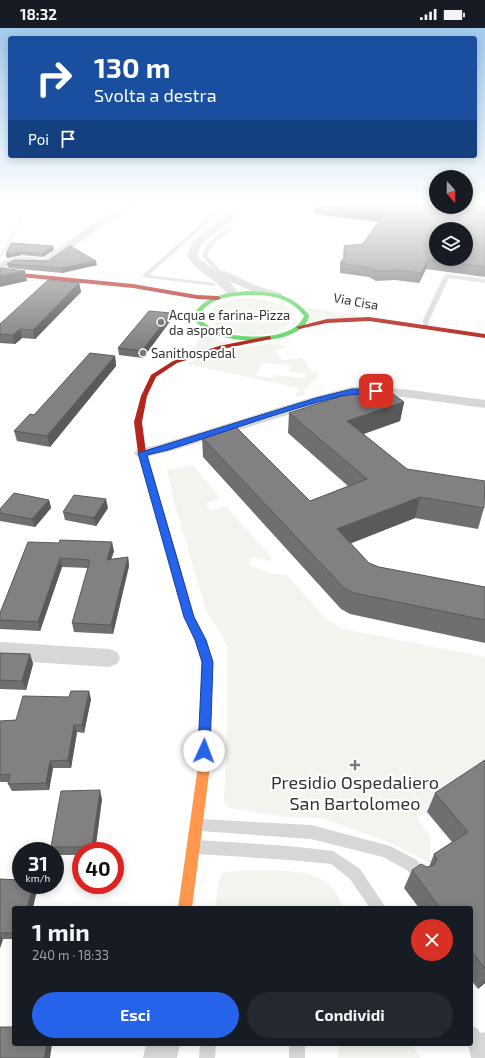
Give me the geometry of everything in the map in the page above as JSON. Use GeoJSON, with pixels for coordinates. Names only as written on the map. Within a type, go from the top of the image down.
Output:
{"type":"FeatureCollection","features":[{"type":"Feature","properties":{"kind":"street"},"geometry":{"type":"LineString","coordinates":[[0,268],[8,261],[15,259],[45,262],[62,250]]}},
{"type":"Feature","properties":{"kind":"street"},"geometry":{"type":"LineString","coordinates":[[194,250],[192,257],[197,263],[203,269],[222,279],[233,294]]}},
{"type":"Feature","properties":{"kind":"street"},"geometry":{"type":"LineString","coordinates":[[197,263],[243,284],[277,295]]}},
{"type":"Feature","properties":{"kind":"street"},"geometry":{"type":"LineString","coordinates":[[0,273],[133,286],[196,297],[218,298]]}},
{"type":"Feature","properties":{"kind":"street"},"geometry":{"type":"LineString","coordinates":[[133,286],[173,296],[188,308],[198,324],[219,335],[234,338],[268,338]]}},
{"type":"Feature","properties":{"kind":"street","name":"Via Cisa"},"geometry":{"type":"LineString","coordinates":[[218,298],[233,294],[248,293],[277,295],[310,306]]}},
{"type":"Feature","properties":{"kind":"street"},"geometry":{"type":"LineString","coordinates":[[198,324],[197,315],[200,308],[208,302],[218,298]]}},
{"type":"Feature","properties":{"kind":"street"},"geometry":{"type":"LineString","coordinates":[[295,302],[306,314],[305,321],[299,327]]}},
{"type":"Feature","properties":{"kind":"street","name":"Via Cisa"},"geometry":{"type":"LineString","coordinates":[[339,311],[413,325]]}},
{"type":"Feature","properties":{"kind":"street","name":"Via Cisa"},"geometry":{"type":"LineString","coordinates":[[268,338],[286,334],[299,327],[327,321],[363,319],[425,326],[485,336]]}},
{"type":"Feature","properties":{"kind":"street"},"geometry":{"type":"LineString","coordinates":[[185,906],[204,766],[207,662],[201,640],[189,617],[142,453],[138,422],[144,396],[153,376],[175,362],[221,347],[268,338]]}},
{"type":"Feature","properties":{"kind":"street"},"geometry":{"type":"LineString","coordinates":[[175,362],[186,348]]}},
{"type":"Feature","properties":{"kind":"street"},"geometry":{"type":"LineString","coordinates":[[142,453],[165,448],[318,400],[352,391],[403,393],[485,404]]}},
{"type":"Feature","properties":{"kind":"street"},"geometry":{"type":"LineString","coordinates":[[0,651],[109,658]]}},
{"type":"Feature","properties":{"kind":"street"},"geometry":{"type":"LineString","coordinates":[[160,1058],[162,1046]]}},
{"type":"Feature","properties":{"kind":"lane"},"geometry":{"type":"LineString","coordinates":[[174,250],[145,276],[214,286]]}},
{"type":"Feature","properties":{"kind":"lane"},"geometry":{"type":"LineString","coordinates":[[205,250],[204,256],[219,272]]}},
{"type":"Feature","properties":{"kind":"lane"},"geometry":{"type":"LineString","coordinates":[[425,326],[447,276],[485,281]]}},
{"type":"Feature","properties":{"kind":"lane"},"geometry":{"type":"LineString","coordinates":[[197,825],[311,832],[385,851],[412,865],[420,876]]}},
{"type":"Feature","properties":{"kind":"lane"},"geometry":{"type":"LineString","coordinates":[[194,847],[289,853],[333,858],[355,874],[378,906]]}},
{"type":"Feature","properties":{"kind":"lane"},"geometry":{"type":"LineString","coordinates":[[478,1039],[479,1058]]}},
{"type":"Feature","properties":{"kind":"lane"},"geometry":{"type":"LineString","coordinates":[[207,1058],[208,1046]]}},
{"type":"Feature","properties":{"kind":"lane"},"geometry":{"type":"LineString","coordinates":[[296,1058],[297,1046]]}},
{"type":"Feature","properties":{"kind":"shaded area"},"geometry":{"type":"Polygon","coordinates":[[[246,298],[261,299],[280,304],[288,308],[293,313],[293,319],[287,326],[279,330],[258,335],[246,335],[223,330],[214,325],[208,318],[213,308],[223,302],[246,298]]]}},
{"type":"Feature","properties":{"kind":"shaded area"},"geometry":{"type":"Polygon","coordinates":[[[305,307],[366,317],[310,324],[305,307]]]}},
{"type":"Feature","properties":{"kind":"shaded area"},"geometry":{"type":"Polygon","coordinates":[[[203,332],[217,340],[233,342],[183,356],[194,348],[203,332]]]}},
{"type":"Feature","properties":{"kind":"shaded area"},"geometry":{"type":"Polygon","coordinates":[[[276,343],[286,347],[275,351],[282,360],[302,358],[313,373],[318,372],[318,377],[304,390],[304,395],[295,397],[299,388],[187,364],[219,352],[276,343]],[[262,363],[256,376],[272,378],[273,375],[305,378],[306,373],[289,372],[291,365],[262,363]]]}},
{"type":"Feature","properties":{"kind":"shaded area"},"geometry":{"type":"Polygon","coordinates":[[[193,465],[220,498],[205,504],[212,511],[226,506],[272,558],[268,561],[252,557],[249,565],[272,574],[287,575],[326,619],[343,629],[485,657],[485,777],[417,818],[430,836],[430,863],[389,842],[322,818],[287,817],[230,808],[224,804],[227,726],[227,647],[222,636],[207,613],[174,502],[167,470],[193,465]]]}},
{"type":"Feature","properties":{"kind":"shaded area"},"geometry":{"type":"Polygon","coordinates":[[[253,870],[286,871],[309,875],[319,878],[328,884],[335,891],[342,906],[215,906],[219,880],[224,872],[253,870]]]}},
{"type":"Feature","properties":{"kind":"shaded area"},"geometry":{"type":"Polygon","coordinates":[[[338,1046],[413,1046],[420,1058],[338,1058],[338,1046]]]}},
{"type":"Feature","properties":{"kind":"building"},"geometry":{"type":"Polygon","coordinates":[[[8,250],[47,250],[42,254],[20,252],[6,254],[8,250]]]}},
{"type":"Feature","properties":{"kind":"building"},"geometry":{"type":"Polygon","coordinates":[[[64,250],[77,250],[96,261],[61,268],[7,264],[15,260],[48,261],[64,250]]]}},
{"type":"Feature","properties":{"kind":"building"},"geometry":{"type":"Polygon","coordinates":[[[346,250],[429,250],[429,259],[421,273],[397,270],[377,271],[370,268],[340,263],[347,254],[346,250]]]}},
{"type":"Feature","properties":{"kind":"building"},"geometry":{"type":"Polygon","coordinates":[[[473,250],[485,250],[485,267],[473,265],[473,250]]]}},
{"type":"Feature","properties":{"kind":"building"},"geometry":{"type":"Polygon","coordinates":[[[0,268],[25,271],[0,276],[0,268]]]}},
{"type":"Feature","properties":{"kind":"building"},"geometry":{"type":"Polygon","coordinates":[[[48,280],[79,283],[33,330],[20,329],[13,335],[0,334],[0,324],[48,280]]]}},
{"type":"Feature","properties":{"kind":"building"},"geometry":{"type":"Polygon","coordinates":[[[149,311],[171,313],[142,351],[118,348],[149,311]]]}},
{"type":"Feature","properties":{"kind":"building"},"geometry":{"type":"Polygon","coordinates":[[[90,353],[115,356],[47,436],[14,431],[30,414],[34,415],[90,353]]]}},
{"type":"Feature","properties":{"kind":"building"},"geometry":{"type":"Polygon","coordinates":[[[379,384],[404,402],[347,421],[407,469],[485,481],[484,508],[420,497],[337,529],[369,563],[379,567],[485,587],[485,620],[354,593],[344,588],[202,437],[235,426],[310,501],[367,479],[289,413],[379,384]]]}},
{"type":"Feature","properties":{"kind":"building"},"geometry":{"type":"Polygon","coordinates":[[[14,493],[49,500],[32,519],[0,513],[0,509],[14,493]]]}},
{"type":"Feature","properties":{"kind":"building"},"geometry":{"type":"Polygon","coordinates":[[[74,495],[106,499],[94,518],[63,512],[74,495]]]}},
{"type":"Feature","properties":{"kind":"building"},"geometry":{"type":"Polygon","coordinates":[[[60,540],[112,542],[107,560],[128,557],[111,625],[72,623],[90,560],[60,558],[38,622],[0,620],[0,613],[28,542],[59,543],[60,540]]]}},
{"type":"Feature","properties":{"kind":"building"},"geometry":{"type":"Polygon","coordinates":[[[0,653],[30,654],[22,681],[0,680],[0,653]]]}},
{"type":"Feature","properties":{"kind":"building"},"geometry":{"type":"Polygon","coordinates":[[[71,691],[89,691],[82,725],[74,725],[68,760],[50,761],[46,783],[8,784],[10,774],[0,775],[0,721],[16,720],[23,696],[69,697],[71,691]]]}},
{"type":"Feature","properties":{"kind":"building"},"geometry":{"type":"Polygon","coordinates":[[[485,760],[485,969],[473,953],[473,906],[439,906],[412,870],[421,864],[427,867],[434,865],[437,859],[434,854],[468,832],[435,793],[485,760]]]}},
{"type":"Feature","properties":{"kind":"building"},"geometry":{"type":"Polygon","coordinates":[[[100,790],[93,842],[72,842],[72,847],[64,847],[64,842],[52,842],[61,791],[100,790]]]}},
{"type":"Feature","properties":{"kind":"building"},"geometry":{"type":"Polygon","coordinates":[[[0,879],[12,880],[12,894],[31,894],[28,906],[12,906],[12,933],[0,933],[0,879]]]}},
{"type":"Feature","properties":{"kind":"building"},"geometry":{"type":"Polygon","coordinates":[[[0,1027],[12,1027],[12,1046],[47,1046],[44,1058],[0,1058],[0,1027]]]}},
{"type":"Feature","properties":{"kind":"waterway"},"geometry":{"type":"LineString","coordinates":[[0,257],[4,250]]}},
{"type":"Feature","properties":{"kind":"traffic: fast"},"geometry":{"type":"LineString","coordinates":[[248,293],[273,294],[288,299],[295,303],[307,316],[305,321],[294,331],[267,338],[234,337],[220,334],[207,329],[199,322],[199,311],[209,302],[221,296],[248,293]]}},
{"type":"Feature","properties":{"kind":"traffic: slow"},"geometry":{"type":"LineString","coordinates":[[177,574],[189,617],[201,640],[207,662],[204,766],[185,906]]}},
{"type":"Feature","properties":{"kind":"traffic: jam"},"geometry":{"type":"LineString","coordinates":[[0,273],[133,286],[197,297],[218,298]]}},
{"type":"Feature","properties":{"kind":"traffic: jam"},"geometry":{"type":"LineString","coordinates":[[299,327],[327,321],[369,319],[485,336]]}},
{"type":"Feature","properties":{"kind":"traffic: jam"},"geometry":{"type":"LineString","coordinates":[[177,574],[142,453],[138,422],[144,396],[153,376],[175,362],[221,347],[269,338]]}},
{"type":"Feature","properties":{"kind":"place","name":"Acqua e farina-Pizza da asporto"},"geometry":{"type":"Point","coordinates":[161,322]}},
{"type":"Feature","properties":{"kind":"place","name":"Sanithospedal"},"geometry":{"type":"Point","coordinates":[143,353]}},
{"type":"Feature","properties":{"kind":"place","name":"Presidio Ospedaliero San Bartolomeo"},"geometry":{"type":"Point","coordinates":[355,765]}},
{"type":"Feature","properties":{"kind":"route"},"geometry":{"type":"LineString","coordinates":[[204,751],[207,662],[201,640],[189,617],[142,453],[165,448],[318,400],[352,391],[376,391]]}}]}
